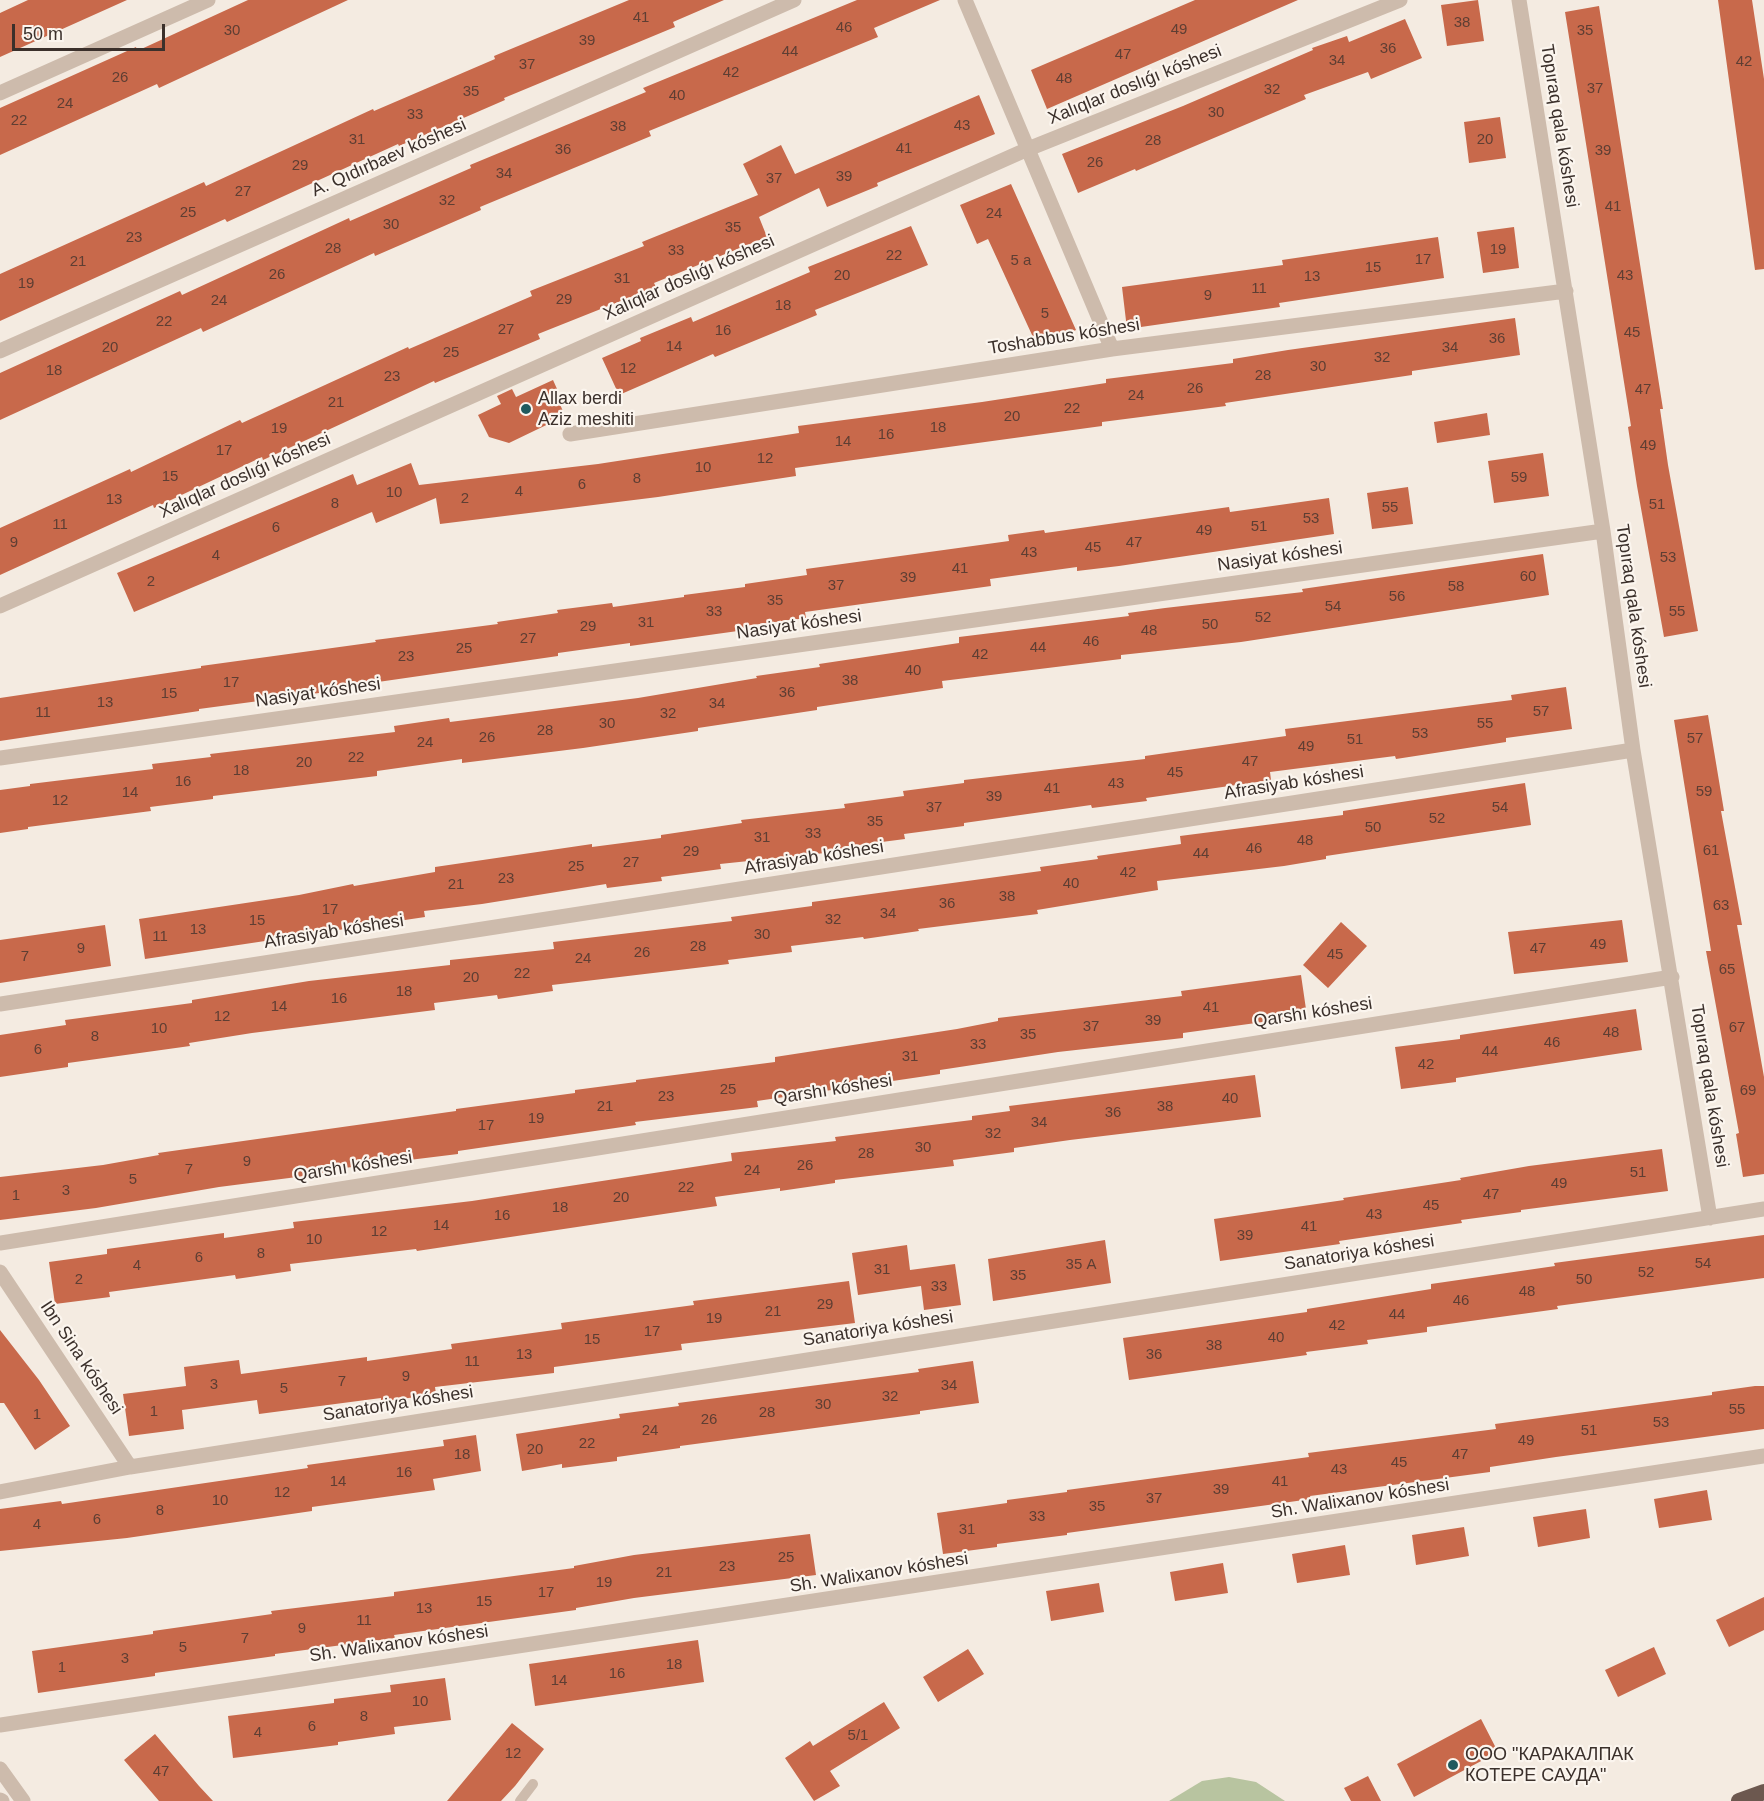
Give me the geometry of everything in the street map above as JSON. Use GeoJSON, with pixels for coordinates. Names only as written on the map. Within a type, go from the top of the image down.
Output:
{"type":"FeatureCollection","features":[{"type":"Feature","properties":{"kind":"highway"},"geometry":{"type":"LineString","coordinates":[[1739,1801],[1764,1792]]}},
{"type":"Feature","properties":{"kind":"street"},"geometry":{"type":"LineString","coordinates":[[0,93],[208,0]]}},
{"type":"Feature","properties":{"kind":"street","name":"A. Qıdırbaev kóshesi"},"geometry":{"type":"LineString","coordinates":[[0,351],[794,0]]}},
{"type":"Feature","properties":{"kind":"street"},"geometry":{"type":"LineString","coordinates":[[965,0],[1112,349]]}},
{"type":"Feature","properties":{"kind":"street","name":"Xalıqlar doslıǵı kóshesi"},"geometry":{"type":"LineString","coordinates":[[0,606],[1028,149],[1400,0]]}},
{"type":"Feature","properties":{"kind":"street","name":"Topıraq qala kóshesi"},"geometry":{"type":"LineString","coordinates":[[1519,0],[1604,531],[1634,750],[1710,1218]]}},
{"type":"Feature","properties":{"kind":"street","name":"Toshabbus kóshesi"},"geometry":{"type":"LineString","coordinates":[[570,434],[1112,349],[1566,291]]}},
{"type":"Feature","properties":{"kind":"street","name":"Nasiyat kóshesi"},"geometry":{"type":"LineString","coordinates":[[0,758],[1604,531]]}},
{"type":"Feature","properties":{"kind":"street","name":"Afrasiyab kóshesi"},"geometry":{"type":"LineString","coordinates":[[0,1004],[1634,750]]}},
{"type":"Feature","properties":{"kind":"street","name":"Qarshı kóshesi"},"geometry":{"type":"LineString","coordinates":[[0,1243],[1672,977]]}},
{"type":"Feature","properties":{"kind":"street","name":"Sanatoriya kóshesi"},"geometry":{"type":"LineString","coordinates":[[0,1492],[129,1467],[1764,1209]]}},
{"type":"Feature","properties":{"kind":"street","name":"Ibn Sina kóshesi"},"geometry":{"type":"LineString","coordinates":[[0,1272],[129,1467]]}},
{"type":"Feature","properties":{"kind":"street","name":"Sh. Walixanov kóshesi"},"geometry":{"type":"LineString","coordinates":[[0,1725],[1764,1456]]}},
{"type":"Feature","properties":{"kind":"street"},"geometry":{"type":"LineString","coordinates":[[0,1769],[23,1801]]}},
{"type":"Feature","properties":{"kind":"lane"},"geometry":{"type":"LineString","coordinates":[[520,1801],[533,1784]]}},
{"type":"Feature","properties":{"kind":"green space"},"geometry":{"type":"Polygon","coordinates":[[[1229,1777],[1256,1782],[1285,1801],[1169,1801],[1202,1781],[1229,1777]]]}},
{"type":"Feature","properties":{"kind":"building"},"geometry":{"type":"Polygon","coordinates":[[[28,0],[127,0],[0,57],[0,13],[28,0]]]}},
{"type":"Feature","properties":{"kind":"building"},"geometry":{"type":"Polygon","coordinates":[[[248,0],[348,0],[159,88],[157,84],[0,155],[0,108],[136,47],[137,51],[248,0]]]}},
{"type":"Feature","properties":{"kind":"building"},"geometry":{"type":"Polygon","coordinates":[[[629,0],[724,0],[673,22],[675,27],[504,98],[505,100],[399,146],[398,144],[227,222],[225,219],[0,321],[0,274],[204,182],[206,186],[373,109],[374,111],[495,59],[494,56],[629,0]]]}},
{"type":"Feature","properties":{"kind":"building"},"geometry":{"type":"Polygon","coordinates":[[[857,0],[940,0],[874,28],[878,37],[649,131],[651,136],[480,207],[481,210],[375,256],[374,253],[203,332],[201,328],[0,420],[0,373],[180,291],[182,295],[349,218],[350,221],[471,168],[470,165],[646,92],[643,88],[857,0]]]}},
{"type":"Feature","properties":{"kind":"building"},"geometry":{"type":"Polygon","coordinates":[[[1195,0],[1298,0],[1047,109],[1031,70],[1195,0]]]}},
{"type":"Feature","properties":{"kind":"building"},"geometry":{"type":"Polygon","coordinates":[[[1478,0],[1484,41],[1447,46],[1441,5],[1478,0]]]}},
{"type":"Feature","properties":{"kind":"building"},"geometry":{"type":"Polygon","coordinates":[[[1718,0],[1752,0],[1764,79],[1764,269],[1755,270],[1718,0]]]}},
{"type":"Feature","properties":{"kind":"building"},"geometry":{"type":"Polygon","coordinates":[[[1599,6],[1663,409],[1660,409],[1668,465],[1698,631],[1664,637],[1637,486],[1628,427],[1631,426],[1565,12],[1599,6]]]}},
{"type":"Feature","properties":{"kind":"building"},"geometry":{"type":"Polygon","coordinates":[[[1405,19],[1422,58],[1371,79],[1368,72],[1304,95],[1306,99],[1078,193],[1062,154],[1183,106],[1313,50],[1312,48],[1347,36],[1349,42],[1405,19]]]}},
{"type":"Feature","properties":{"kind":"building"},"geometry":{"type":"Polygon","coordinates":[[[979,95],[995,134],[877,183],[878,186],[827,207],[819,188],[759,217],[767,237],[654,283],[656,287],[538,334],[540,339],[435,383],[434,381],[263,460],[262,457],[154,508],[153,505],[0,575],[0,528],[130,469],[131,472],[240,420],[242,423],[408,347],[409,349],[532,296],[530,291],[644,246],[642,242],[758,195],[743,164],[781,145],[795,174],[979,95]]]}},
{"type":"Feature","properties":{"kind":"building"},"geometry":{"type":"Polygon","coordinates":[[[1500,117],[1506,158],[1469,163],[1464,122],[1500,117]]]}},
{"type":"Feature","properties":{"kind":"building"},"geometry":{"type":"Polygon","coordinates":[[[1011,184],[1076,330],[1038,348],[988,239],[977,244],[960,205],[1011,184]]]}},
{"type":"Feature","properties":{"kind":"building"},"geometry":{"type":"Polygon","coordinates":[[[911,226],[928,265],[815,310],[817,315],[715,357],[713,354],[619,395],[602,358],[641,341],[640,338],[691,317],[693,322],[810,272],[808,267],[911,226]]]}},
{"type":"Feature","properties":{"kind":"building"},"geometry":{"type":"Polygon","coordinates":[[[1514,227],[1519,268],[1483,273],[1477,232],[1514,227]]]}},
{"type":"Feature","properties":{"kind":"building"},"geometry":{"type":"Polygon","coordinates":[[[1438,237],[1444,278],[1279,303],[1280,307],[1127,329],[1122,287],[1283,265],[1282,260],[1438,237]]]}},
{"type":"Feature","properties":{"kind":"building"},"geometry":{"type":"Polygon","coordinates":[[[1515,318],[1520,355],[1412,371],[1412,375],[1225,403],[1226,406],[1102,422],[1102,426],[795,468],[796,476],[658,497],[440,524],[436,498],[376,523],[372,512],[134,612],[117,573],[353,474],[357,485],[411,463],[419,485],[598,464],[799,433],[798,426],[982,402],[1106,383],[1106,379],[1233,363],[1233,359],[1288,350],[1515,318]]]}},
{"type":"Feature","properties":{"kind":"building","name":"Allax berdi Aziz meshiti"},"geometry":{"type":"Polygon","coordinates":[[[553,380],[562,400],[559,402],[565,416],[509,443],[489,437],[478,415],[501,404],[497,396],[512,389],[516,397],[553,380]]]}},
{"type":"Feature","properties":{"kind":"building"},"geometry":{"type":"Polygon","coordinates":[[[1487,413],[1490,435],[1437,443],[1434,422],[1487,413]]]}},
{"type":"Feature","properties":{"kind":"building"},"geometry":{"type":"Polygon","coordinates":[[[1543,453],[1549,496],[1494,503],[1488,461],[1543,453]]]}},
{"type":"Feature","properties":{"kind":"building"},"geometry":{"type":"Polygon","coordinates":[[[1408,487],[1413,524],[1372,529],[1367,493],[1408,487]]]}},
{"type":"Feature","properties":{"kind":"building"},"geometry":{"type":"Polygon","coordinates":[[[1329,498],[1334,534],[1119,566],[1077,571],[1077,567],[990,579],[991,586],[805,612],[806,618],[744,626],[745,630],[630,646],[630,643],[558,653],[558,656],[378,682],[379,685],[199,709],[199,711],[0,741],[0,698],[201,668],[201,666],[376,642],[375,640],[498,624],[497,622],[558,613],[557,610],[612,603],[613,607],[684,597],[684,595],[745,587],[745,584],[807,575],[806,569],[1009,541],[1008,535],[1044,530],[1045,533],[1229,507],[1230,512],[1329,498]]]}},
{"type":"Feature","properties":{"kind":"building"},"geometry":{"type":"Polygon","coordinates":[[[1543,554],[1549,595],[1241,642],[1121,655],[1121,659],[942,681],[943,688],[817,707],[817,710],[698,728],[698,731],[583,748],[462,763],[462,759],[377,771],[377,776],[213,796],[213,799],[150,807],[151,811],[28,827],[28,829],[0,833],[0,790],[30,786],[30,784],[153,769],[152,764],[211,757],[210,754],[395,732],[394,726],[449,718],[450,722],[638,698],[757,678],[756,676],[820,667],[819,664],[959,643],[959,637],[1129,616],[1128,613],[1165,608],[1303,592],[1302,589],[1543,554]]]}},
{"type":"Feature","properties":{"kind":"building"},"geometry":{"type":"Polygon","coordinates":[[[1566,687],[1572,729],[1506,738],[1506,742],[1396,759],[1395,756],[1270,772],[1271,780],[1146,798],[1147,801],[1092,808],[1091,805],[964,823],[964,826],[904,834],[905,839],[843,847],[844,851],[720,864],[721,869],[661,877],[662,881],[607,888],[606,884],[424,911],[425,917],[145,959],[139,919],[435,872],[435,867],[592,844],[592,847],[661,838],[661,835],[742,823],[741,820],[845,808],[844,804],[904,796],[903,791],[964,783],[964,780],[1145,759],[1145,756],[1286,736],[1285,729],[1512,700],[1511,695],[1566,687]]]}},
{"type":"Feature","properties":{"kind":"building"},"geometry":{"type":"Polygon","coordinates":[[[1708,715],[1724,811],[1721,811],[1742,925],[1737,925],[1764,1077],[1764,1174],[1743,1177],[1736,1134],[1739,1133],[1706,951],[1711,951],[1674,720],[1708,715]]]}},
{"type":"Feature","properties":{"kind":"building"},"geometry":{"type":"Polygon","coordinates":[[[1525,783],[1531,825],[1326,856],[1326,859],[1284,866],[1157,881],[1158,890],[1037,910],[1038,914],[918,929],[919,931],[864,939],[863,937],[791,946],[792,952],[728,960],[729,964],[552,985],[553,991],[498,999],[497,995],[434,1003],[435,1010],[252,1033],[189,1043],[190,1046],[68,1063],[68,1067],[0,1077],[0,1035],[66,1025],[65,1020],[192,1003],[192,1000],[309,981],[450,965],[450,960],[554,949],[553,942],[732,921],[731,917],[812,906],[812,902],[1041,871],[1040,867],[1098,859],[1097,856],[1181,844],[1180,836],[1343,815],[1343,811],[1525,783]]]}},
{"type":"Feature","properties":{"kind":"building"},"geometry":{"type":"Polygon","coordinates":[[[1622,920],[1628,962],[1514,974],[1508,932],[1622,920]]]}},
{"type":"Feature","properties":{"kind":"building"},"geometry":{"type":"Polygon","coordinates":[[[1341,922],[1367,946],[1328,988],[1303,965],[1341,922]]]}},
{"type":"Feature","properties":{"kind":"building"},"geometry":{"type":"Polygon","coordinates":[[[105,925],[111,966],[0,983],[0,940],[105,925]]]}},
{"type":"Feature","properties":{"kind":"building"},"geometry":{"type":"Polygon","coordinates":[[[1301,975],[1307,1016],[1183,1033],[1183,1038],[1058,1052],[940,1070],[940,1074],[757,1101],[758,1107],[635,1122],[636,1125],[458,1151],[458,1154],[336,1169],[336,1172],[0,1220],[0,1177],[103,1165],[159,1155],[158,1153],[575,1093],[575,1090],[636,1082],[636,1080],[775,1062],[775,1057],[957,1029],[998,1021],[998,1018],[1182,996],[1181,991],[1301,975]]]}},
{"type":"Feature","properties":{"kind":"building"},"geometry":{"type":"Polygon","coordinates":[[[1636,1009],[1642,1050],[1456,1078],[1456,1082],[1401,1089],[1395,1047],[1460,1039],[1460,1035],[1636,1009]]]}},
{"type":"Feature","properties":{"kind":"building"},"geometry":{"type":"Polygon","coordinates":[[[1255,1075],[1261,1117],[1014,1148],[1014,1152],[953,1160],[954,1166],[835,1180],[835,1183],[780,1191],[780,1188],[715,1197],[717,1206],[417,1251],[416,1249],[290,1264],[291,1271],[236,1279],[235,1275],[109,1292],[110,1297],[55,1304],[49,1262],[107,1254],[107,1249],[224,1233],[224,1238],[294,1228],[293,1222],[472,1201],[732,1161],[731,1153],[836,1141],[835,1137],[972,1120],[972,1116],[1010,1111],[1009,1106],[1255,1075]]]}},
{"type":"Feature","properties":{"kind":"building"},"geometry":{"type":"Polygon","coordinates":[[[1662,1149],[1668,1191],[1521,1210],[1521,1212],[1461,1220],[1462,1223],[1339,1241],[1340,1244],[1220,1261],[1214,1219],[1344,1200],[1343,1198],[1461,1180],[1460,1178],[1529,1166],[1662,1149]]]}},
{"type":"Feature","properties":{"kind":"building"},"geometry":{"type":"Polygon","coordinates":[[[1764,1235],[1764,1278],[1557,1306],[1558,1309],[1427,1327],[1427,1332],[1367,1340],[1368,1344],[1306,1352],[1307,1355],[1129,1380],[1123,1338],[1307,1312],[1307,1309],[1431,1289],[1431,1284],[1555,1266],[1554,1263],[1764,1235]]]}},
{"type":"Feature","properties":{"kind":"building"},"geometry":{"type":"Polygon","coordinates":[[[1105,1240],[1111,1283],[993,1301],[988,1259],[1105,1240]]]}},
{"type":"Feature","properties":{"kind":"building"},"geometry":{"type":"Polygon","coordinates":[[[907,1245],[910,1270],[955,1264],[961,1305],[924,1310],[921,1286],[858,1295],[852,1253],[907,1245]]]}},
{"type":"Feature","properties":{"kind":"building"},"geometry":{"type":"Polygon","coordinates":[[[849,1281],[855,1323],[681,1344],[682,1350],[554,1367],[554,1373],[435,1387],[436,1394],[381,1402],[381,1398],[259,1414],[257,1400],[182,1410],[184,1429],[129,1436],[123,1394],[186,1386],[184,1367],[239,1360],[241,1374],[367,1357],[367,1361],[452,1349],[451,1344],[562,1329],[561,1323],[694,1305],[693,1301],[849,1281]]]}},
{"type":"Feature","properties":{"kind":"building"},"geometry":{"type":"Polygon","coordinates":[[[0,1330],[39,1380],[70,1426],[35,1450],[4,1403],[0,1403],[0,1330]]]}},
{"type":"Feature","properties":{"kind":"building"},"geometry":{"type":"Polygon","coordinates":[[[973,1361],[979,1403],[920,1411],[920,1414],[680,1446],[680,1448],[617,1457],[617,1461],[562,1468],[562,1464],[522,1471],[516,1434],[620,1418],[619,1414],[679,1406],[678,1403],[919,1372],[918,1369],[973,1361]]]}},
{"type":"Feature","properties":{"kind":"building"},"geometry":{"type":"Polygon","coordinates":[[[1764,1386],[1764,1429],[1490,1467],[1490,1472],[1310,1496],[1311,1499],[1067,1533],[1067,1535],[997,1544],[997,1547],[943,1554],[937,1513],[1007,1503],[1007,1500],[1067,1492],[1067,1490],[1309,1457],[1308,1453],[1496,1429],[1495,1424],[1712,1395],[1712,1392],[1764,1386]]]}},
{"type":"Feature","properties":{"kind":"building"},"geometry":{"type":"Polygon","coordinates":[[[476,1435],[481,1471],[433,1479],[435,1490],[312,1507],[312,1511],[127,1538],[0,1551],[0,1509],[61,1501],[62,1504],[308,1468],[307,1465],[444,1446],[443,1440],[476,1435]]]}},
{"type":"Feature","properties":{"kind":"building"},"geometry":{"type":"Polygon","coordinates":[[[1707,1490],[1712,1520],[1659,1528],[1654,1499],[1707,1490]]]}},
{"type":"Feature","properties":{"kind":"building"},"geometry":{"type":"Polygon","coordinates":[[[1586,1509],[1590,1538],[1538,1547],[1533,1517],[1586,1509]]]}},
{"type":"Feature","properties":{"kind":"building"},"geometry":{"type":"Polygon","coordinates":[[[1464,1527],[1469,1556],[1416,1565],[1412,1535],[1464,1527]]]}},
{"type":"Feature","properties":{"kind":"building"},"geometry":{"type":"Polygon","coordinates":[[[810,1534],[816,1575],[634,1598],[576,1608],[576,1610],[394,1635],[395,1638],[275,1654],[275,1656],[155,1673],[155,1676],[38,1693],[32,1651],[153,1634],[153,1631],[272,1614],[271,1611],[394,1596],[394,1592],[574,1568],[574,1566],[634,1555],[810,1534]]]}},
{"type":"Feature","properties":{"kind":"building"},"geometry":{"type":"Polygon","coordinates":[[[1345,1545],[1350,1575],[1297,1583],[1292,1554],[1345,1545]]]}},
{"type":"Feature","properties":{"kind":"building"},"geometry":{"type":"Polygon","coordinates":[[[1223,1563],[1228,1593],[1175,1601],[1170,1572],[1223,1563]]]}},
{"type":"Feature","properties":{"kind":"building"},"geometry":{"type":"Polygon","coordinates":[[[1099,1583],[1104,1612],[1051,1621],[1046,1591],[1099,1583]]]}},
{"type":"Feature","properties":{"kind":"building"},"geometry":{"type":"Polygon","coordinates":[[[1764,1597],[1764,1630],[1729,1647],[1716,1620],[1764,1597]]]}},
{"type":"Feature","properties":{"kind":"building"},"geometry":{"type":"Polygon","coordinates":[[[698,1640],[704,1682],[535,1706],[529,1664],[698,1640]]]}},
{"type":"Feature","properties":{"kind":"building"},"geometry":{"type":"Polygon","coordinates":[[[1654,1647],[1666,1674],[1618,1697],[1605,1670],[1654,1647]]]}},
{"type":"Feature","properties":{"kind":"building"},"geometry":{"type":"Polygon","coordinates":[[[968,1649],[984,1674],[938,1702],[923,1677],[968,1649]]]}},
{"type":"Feature","properties":{"kind":"building"},"geometry":{"type":"Polygon","coordinates":[[[445,1678],[451,1720],[394,1727],[395,1734],[338,1742],[338,1745],[233,1758],[228,1716],[334,1703],[334,1699],[391,1692],[390,1685],[445,1678]]]}},
{"type":"Feature","properties":{"kind":"building"},"geometry":{"type":"Polygon","coordinates":[[[884,1702],[900,1728],[830,1771],[840,1786],[814,1801],[785,1758],[810,1741],[813,1746],[884,1702]]]}},
{"type":"Feature","properties":{"kind":"building"},"geometry":{"type":"Polygon","coordinates":[[[1481,1719],[1498,1752],[1414,1797],[1397,1764],[1481,1719]]]}},
{"type":"Feature","properties":{"kind":"building"},"geometry":{"type":"Polygon","coordinates":[[[512,1723],[544,1749],[515,1786],[501,1801],[447,1801],[512,1723]]]}},
{"type":"Feature","properties":{"kind":"building"},"geometry":{"type":"Polygon","coordinates":[[[155,1734],[213,1801],[159,1801],[124,1760],[155,1734]]]}},
{"type":"Feature","properties":{"kind":"building"},"geometry":{"type":"Polygon","coordinates":[[[1368,1776],[1381,1801],[1351,1801],[1344,1788],[1368,1776]]]}},
{"type":"Feature","properties":{"kind":"place","name":"Allax berdi Aziz meshiti"},"geometry":{"type":"Point","coordinates":[526,409]}},
{"type":"Feature","properties":{"kind":"place","name":"ООО \"КАРАКАЛПАК КОТЕРЕ САУДА\""},"geometry":{"type":"Point","coordinates":[1453,1765]}}]}
